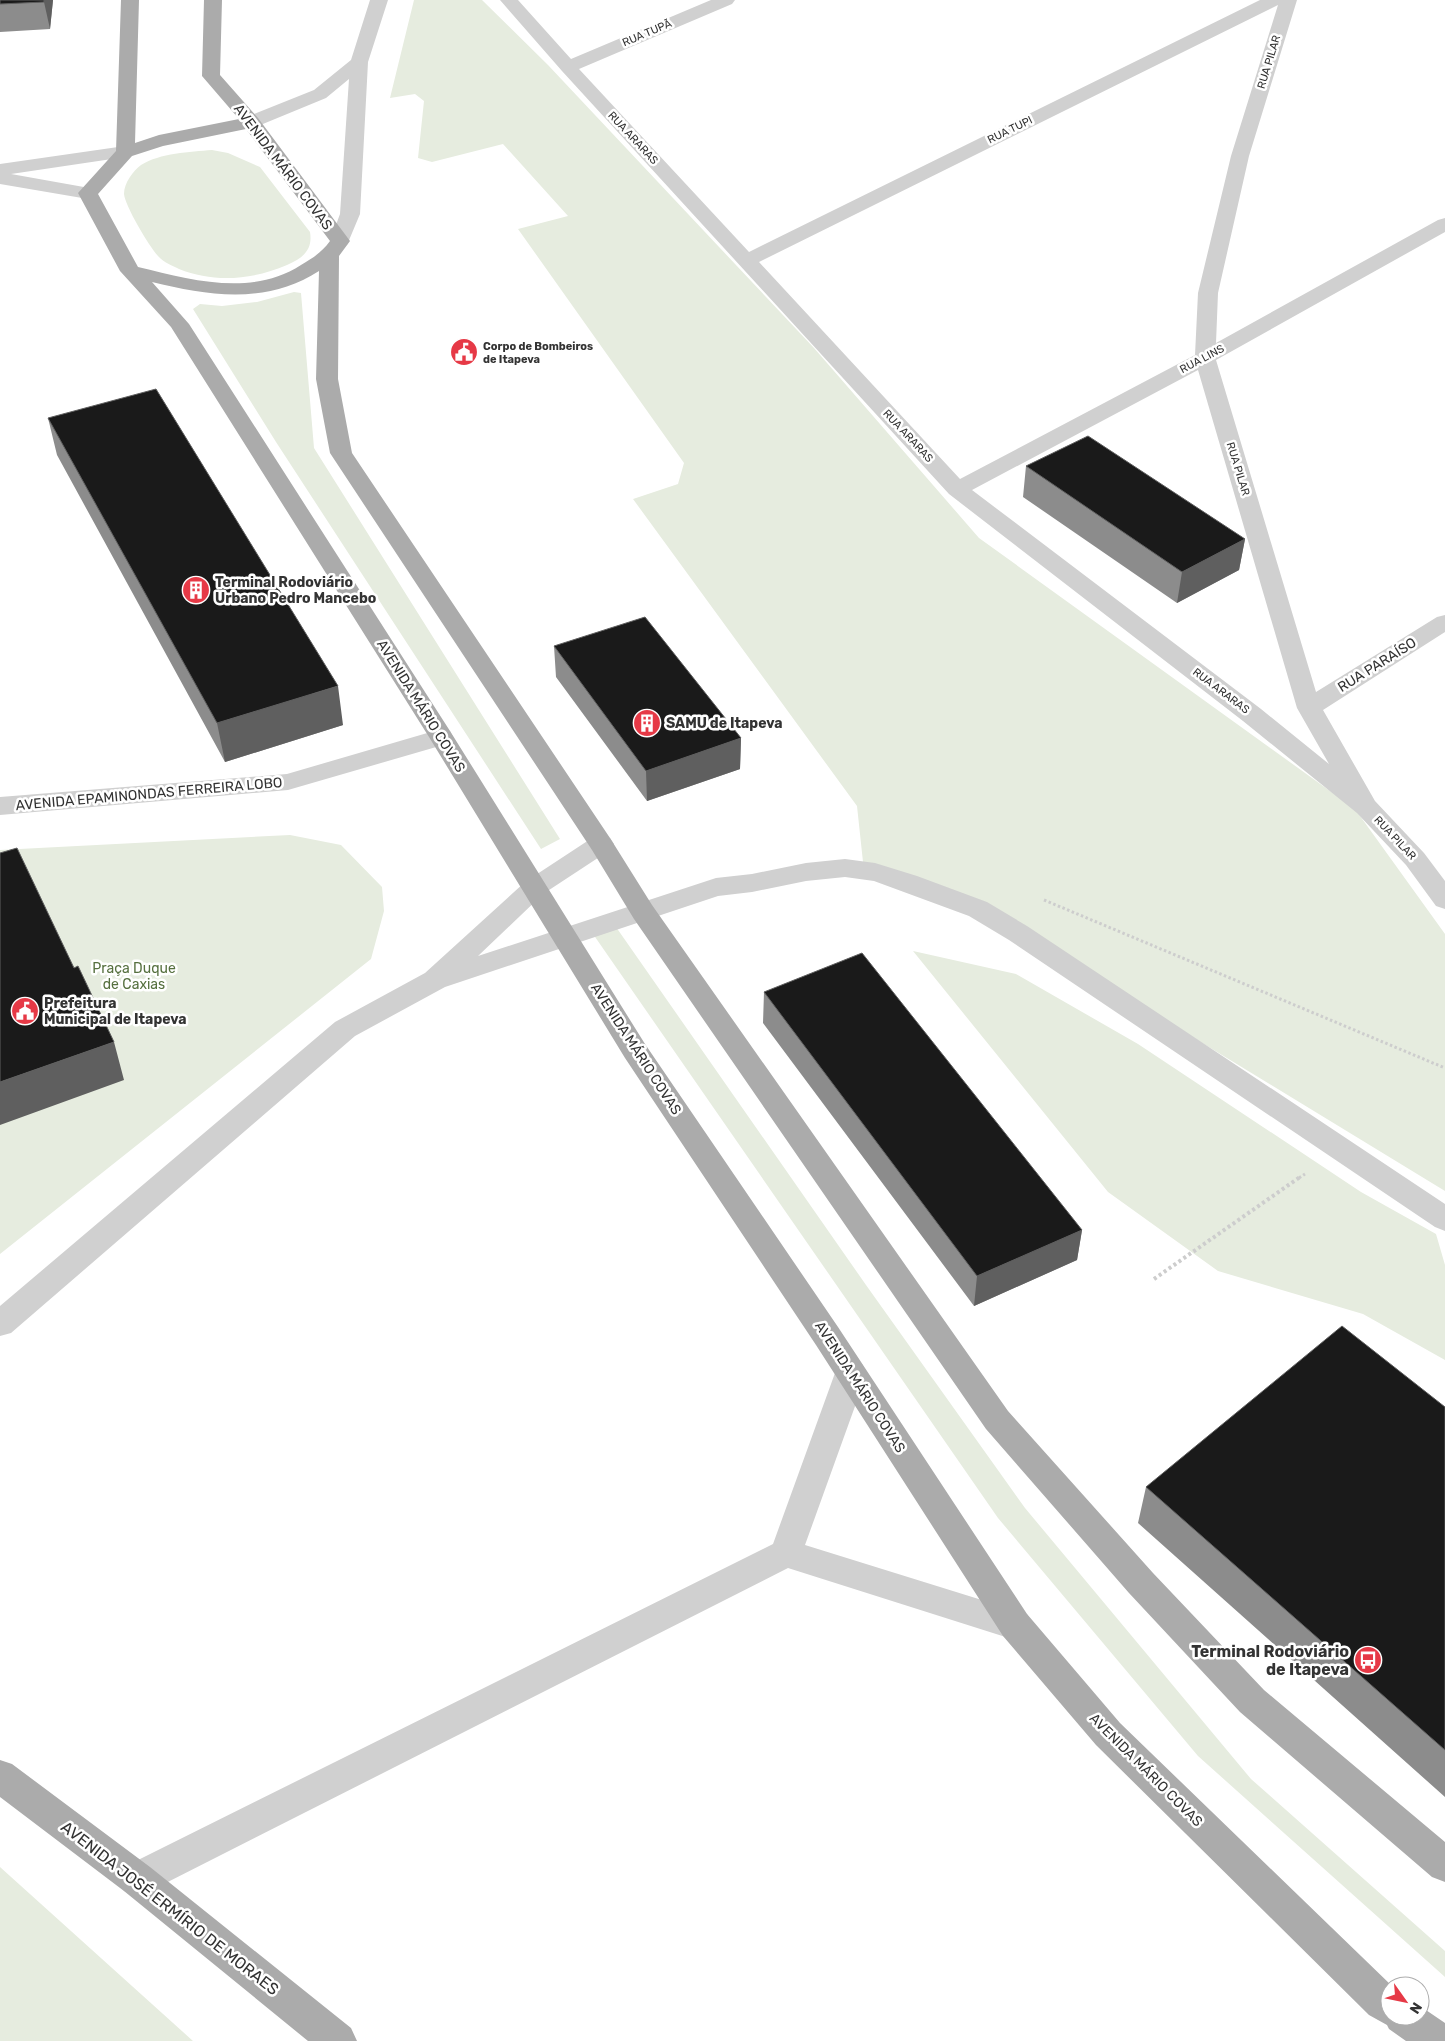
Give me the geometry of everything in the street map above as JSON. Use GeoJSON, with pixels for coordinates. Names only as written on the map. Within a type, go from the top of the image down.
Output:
{"type":"FeatureCollection","features":[{"type":"Feature","properties":{"kind":"main road"},"geometry":{"type":"LineString","coordinates":[[125,152],[130,0]]}},
{"type":"Feature","properties":{"kind":"main road","name":"AVENIDA MÁRIO COVAS"},"geometry":{"type":"LineString","coordinates":[[213,0],[211,76],[251,122],[334,249]]}},
{"type":"Feature","properties":{"kind":"main road"},"geometry":{"type":"LineString","coordinates":[[88,193],[125,152],[159,141],[251,122]]}},
{"type":"Feature","properties":{"kind":"main road","name":"AVENIDA MÁRIO COVAS"},"geometry":{"type":"LineString","coordinates":[[88,193],[130,271],[179,324],[441,738],[635,1051],[851,1373],[1015,1625],[1108,1734],[1380,2000]]}},
{"type":"Feature","properties":{"kind":"main road"},"geometry":{"type":"LineString","coordinates":[[130,271],[201,287],[259,288],[289,280],[334,249]]}},
{"type":"Feature","properties":{"kind":"main road"},"geometry":{"type":"LineString","coordinates":[[334,249],[327,379],[340,453],[601,844],[643,912],[997,1420],[1141,1583],[1252,1701],[1445,1865]]}},
{"type":"Feature","properties":{"kind":"main road","name":"AVENIDA JOSÉ ERMÍRIO DE MORAES"},"geometry":{"type":"LineString","coordinates":[[0,1776],[137,1879],[338,2041]]}},
{"type":"Feature","properties":{"kind":"main road"},"geometry":{"type":"LineString","coordinates":[[1416,2026],[1438,2041]]}},
{"type":"Feature","properties":{"kind":"street"},"geometry":{"type":"LineString","coordinates":[[334,249],[350,214],[359,62],[379,0]]}},
{"type":"Feature","properties":{"kind":"street","name":"RUA ARARAS"},"geometry":{"type":"LineString","coordinates":[[509,0],[568,67],[957,489],[1252,715],[1366,807]]}},
{"type":"Feature","properties":{"kind":"street","name":"RUA TUPÃ"},"geometry":{"type":"LineString","coordinates":[[568,67],[726,0]]}},
{"type":"Feature","properties":{"kind":"street","name":"RUA TUPI"},"geometry":{"type":"LineString","coordinates":[[746,261],[1274,0]]}},
{"type":"Feature","properties":{"kind":"street","name":"RUA PILAR"},"geometry":{"type":"LineString","coordinates":[[1288,0],[1240,156],[1208,293],[1205,358],[1309,708],[1366,807],[1415,859],[1445,900]]}},
{"type":"Feature","properties":{"kind":"street"},"geometry":{"type":"LineString","coordinates":[[251,122],[320,94],[359,62]]}},
{"type":"Feature","properties":{"kind":"street"},"geometry":{"type":"LineString","coordinates":[[0,170],[125,152]]}},
{"type":"Feature","properties":{"kind":"street"},"geometry":{"type":"LineString","coordinates":[[0,178],[88,193]]}},
{"type":"Feature","properties":{"kind":"street","name":"RUA LINS"},"geometry":{"type":"LineString","coordinates":[[957,489],[1205,358],[1445,224]]}},
{"type":"Feature","properties":{"kind":"street","name":"RUA PARAÍSO"},"geometry":{"type":"LineString","coordinates":[[1309,708],[1445,622]]}},
{"type":"Feature","properties":{"kind":"street","name":"AVENIDA EPAMINONDAS FERREIRA LOBO"},"geometry":{"type":"LineString","coordinates":[[0,806],[288,782],[441,738]]}},
{"type":"Feature","properties":{"kind":"street"},"geometry":{"type":"LineString","coordinates":[[435,980],[534,888],[601,844]]}},
{"type":"Feature","properties":{"kind":"street"},"geometry":{"type":"LineString","coordinates":[[0,1324],[346,1029],[435,980],[716,887],[752,883],[806,872],[845,868],[875,872],[908,882],[978,910],[1010,929],[1445,1219]]}},
{"type":"Feature","properties":{"kind":"street"},"geometry":{"type":"LineString","coordinates":[[137,1879],[786,1553],[851,1373]]}},
{"type":"Feature","properties":{"kind":"street"},"geometry":{"type":"LineString","coordinates":[[786,1553],[1015,1625]]}},
{"type":"Feature","properties":{"kind":"path"},"geometry":{"type":"LineString","coordinates":[[1035,897],[1062,906],[1445,1068]]}},
{"type":"Feature","properties":{"kind":"path"},"geometry":{"type":"LineString","coordinates":[[1154,1279],[1340,1149]]}},
{"type":"Feature","properties":{"kind":"green space"},"geometry":{"type":"Polygon","coordinates":[[[414,0],[482,0],[548,65],[814,348],[979,538],[1355,809],[1445,934],[1445,1191],[966,899],[863,862],[857,806],[633,499],[678,484],[684,463],[518,229],[568,216],[503,144],[432,162],[418,158],[424,101],[415,94],[390,98],[414,0]]]}},
{"type":"Feature","properties":{"kind":"green space"},"geometry":{"type":"Polygon","coordinates":[[[212,150],[228,153],[260,167],[310,232],[310,244],[306,253],[293,262],[274,270],[247,277],[233,278],[219,278],[192,273],[179,269],[159,257],[144,236],[125,200],[124,190],[127,182],[141,165],[149,161],[175,154],[212,150]]]}},
{"type":"Feature","properties":{"kind":"green space"},"geometry":{"type":"Polygon","coordinates":[[[294,292],[301,293],[314,448],[560,839],[541,849],[276,442],[193,309],[200,304],[222,306],[257,302],[294,292]]]}},
{"type":"Feature","properties":{"kind":"green space","name":"Praça Duque de Caxias"},"geometry":{"type":"Polygon","coordinates":[[[290,835],[341,845],[382,887],[384,911],[371,959],[0,1254],[0,850],[290,835]]]}},
{"type":"Feature","properties":{"kind":"green space"},"geometry":{"type":"Polygon","coordinates":[[[616,927],[866,1285],[1025,1508],[1251,1779],[1445,1951],[1445,1977],[1198,1756],[998,1518],[593,934],[616,927]]]}},
{"type":"Feature","properties":{"kind":"green space"},"geometry":{"type":"Polygon","coordinates":[[[913,951],[1016,974],[1138,1044],[1361,1192],[1436,1234],[1445,1265],[1445,1360],[1363,1314],[1218,1271],[1108,1192],[913,951]]]}},
{"type":"Feature","properties":{"kind":"green space"},"geometry":{"type":"Polygon","coordinates":[[[0,1867],[193,2041],[0,2041],[0,1867]]]}},
{"type":"Feature","properties":{"kind":"building"},"geometry":{"type":"Polygon","coordinates":[[[0,0],[44,0],[44,2],[0,4],[0,0]]]}},
{"type":"Feature","properties":{"kind":"building","name":"Terminal Rodoviário Urbano Pedro Mancebo"},"geometry":{"type":"Polygon","coordinates":[[[156,389],[338,686],[217,723],[48,418],[156,389]]]}},
{"type":"Feature","properties":{"kind":"building"},"geometry":{"type":"Polygon","coordinates":[[[1088,436],[1245,539],[1182,572],[1026,466],[1088,436]]]}},
{"type":"Feature","properties":{"kind":"building","name":"SAMU de Itapeva"},"geometry":{"type":"Polygon","coordinates":[[[645,617],[741,738],[646,771],[554,646],[645,617]]]}},
{"type":"Feature","properties":{"kind":"building","name":"Prefeitura Municipal de Itapeva"},"geometry":{"type":"Polygon","coordinates":[[[17,848],[74,968],[78,966],[114,1042],[0,1082],[0,853],[17,848]]]}},
{"type":"Feature","properties":{"kind":"building"},"geometry":{"type":"Polygon","coordinates":[[[862,953],[1082,1230],[977,1276],[764,992],[862,953]]]}},
{"type":"Feature","properties":{"kind":"building","name":"Terminal Rodoviário de Itapeva"},"geometry":{"type":"Polygon","coordinates":[[[1342,1326],[1445,1407],[1445,1750],[1146,1487],[1342,1326]]]}},
{"type":"Feature","properties":{"kind":"place","name":"Corpo de Bombeiros de Itapeva"},"geometry":{"type":"Point","coordinates":[464,352]}},
{"type":"Feature","properties":{"kind":"place","name":"Terminal Rodoviário Urbano Pedro Mancebo"},"geometry":{"type":"Point","coordinates":[196,590]}},
{"type":"Feature","properties":{"kind":"place","name":"SAMU de Itapeva"},"geometry":{"type":"Point","coordinates":[647,723]}},
{"type":"Feature","properties":{"kind":"place","name":"Prefeitura Municipal de Itapeva"},"geometry":{"type":"Point","coordinates":[25,1011]}},
{"type":"Feature","properties":{"kind":"place","name":"Terminal Rodoviário de Itapeva"},"geometry":{"type":"Point","coordinates":[1368,1660]}}]}
